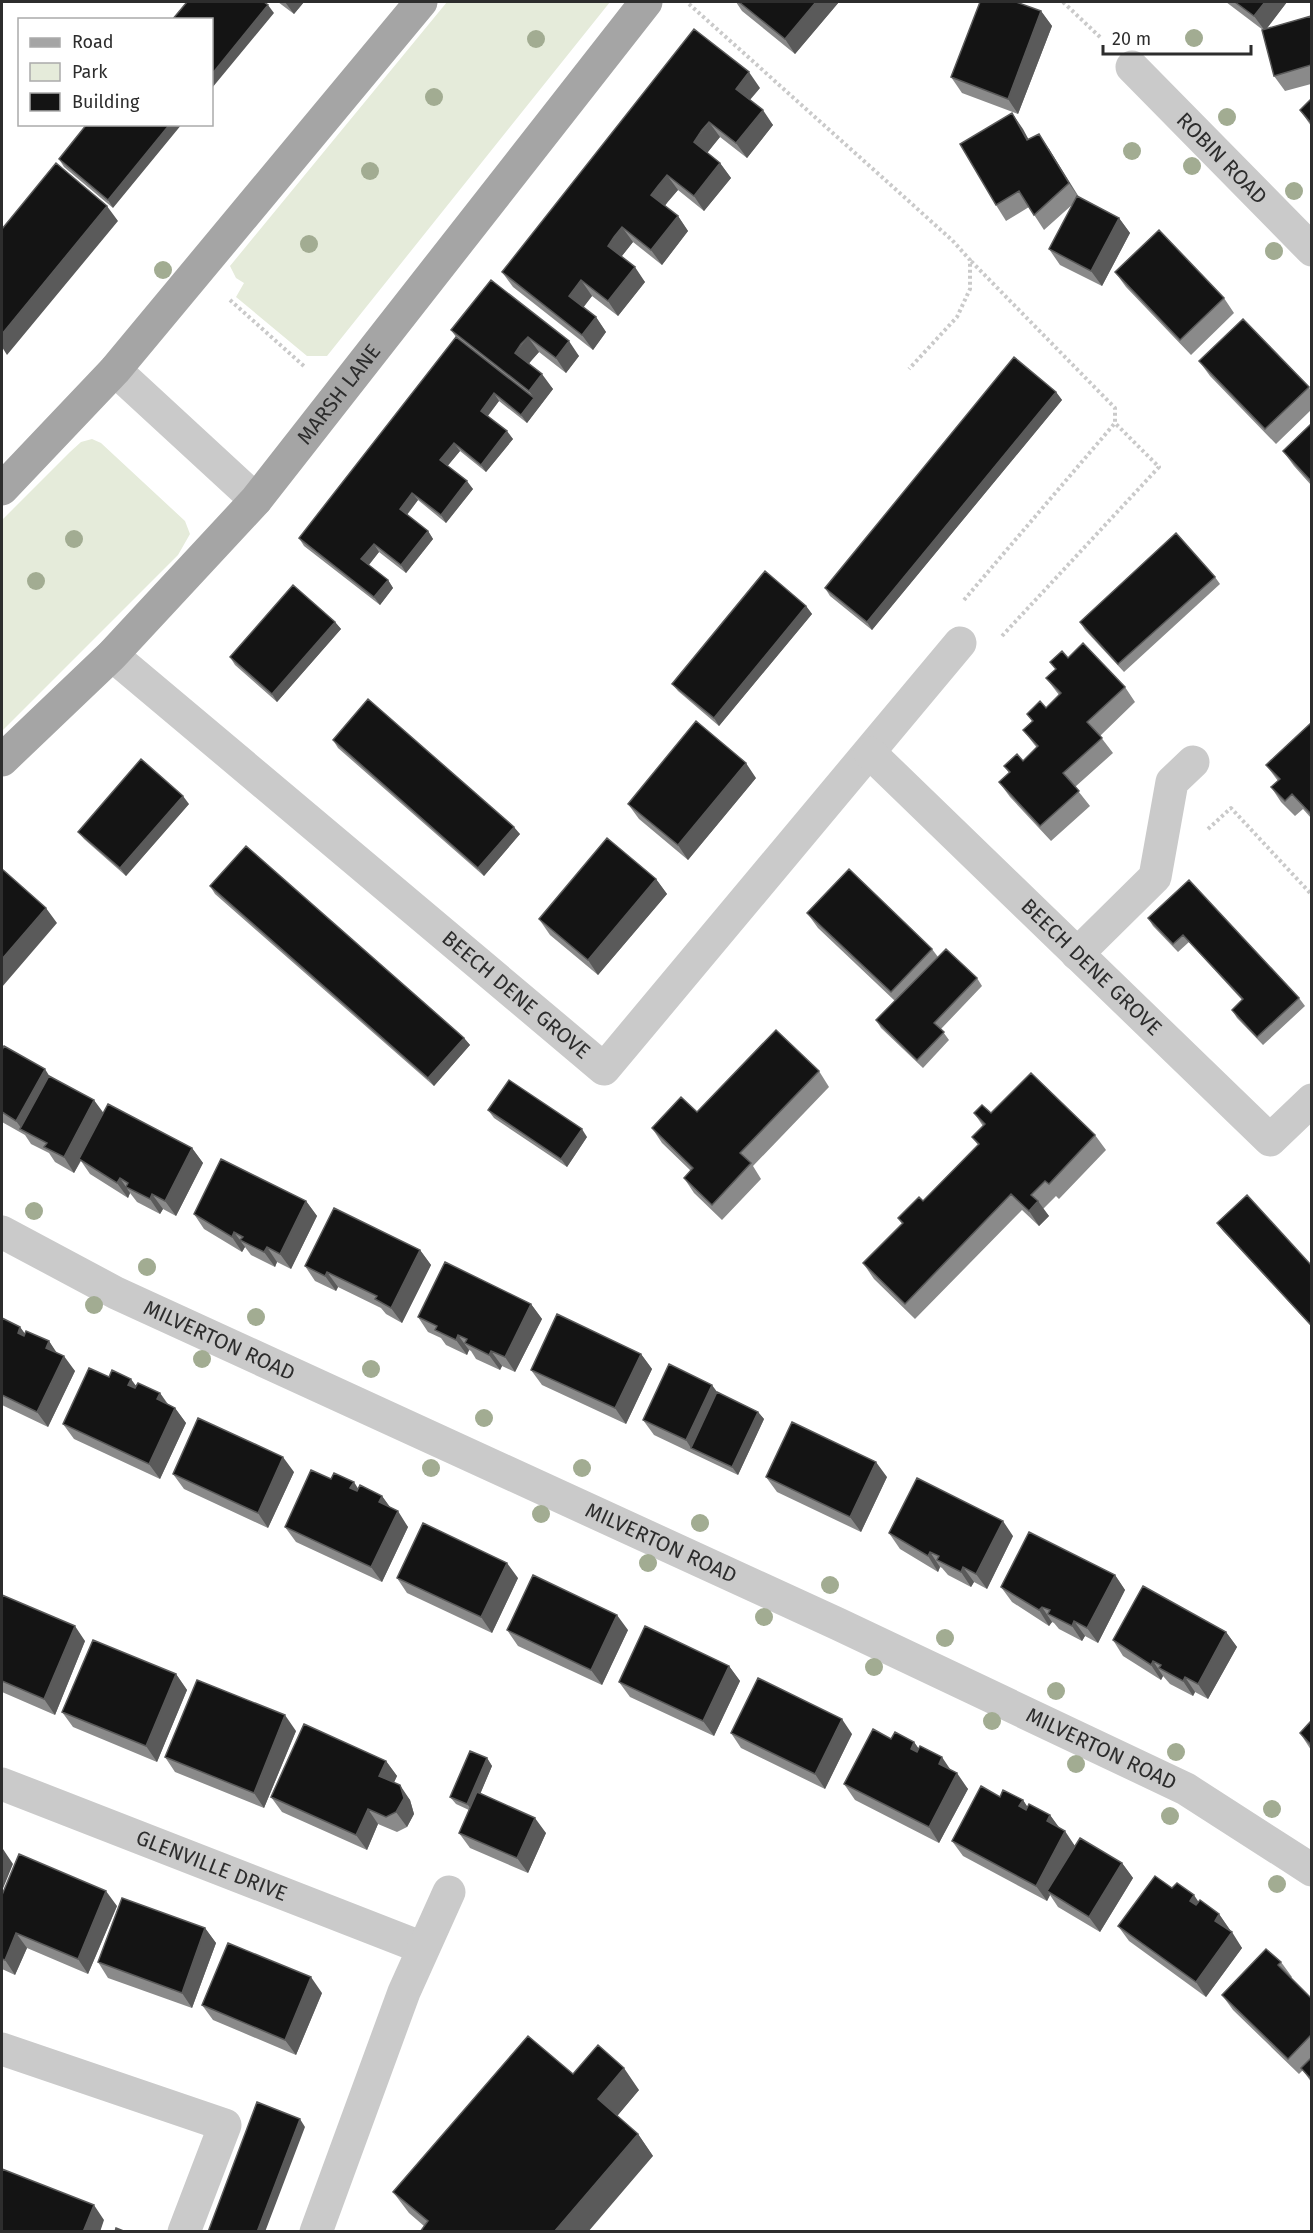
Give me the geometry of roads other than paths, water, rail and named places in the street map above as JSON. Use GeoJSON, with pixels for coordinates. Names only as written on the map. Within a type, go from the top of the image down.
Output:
{"type":"FeatureCollection","features":[{"type":"Feature","properties":{"kind":"main road"},"geometry":{"type":"LineString","coordinates":[[2,489],[115,370],[421,2]]}},
{"type":"Feature","properties":{"kind":"main road","name":"MARSH LANE"},"geometry":{"type":"LineString","coordinates":[[2,760],[112,655],[256,500],[646,2]]}},
{"type":"Feature","properties":{"kind":"street","name":"ROBIN ROAD"},"geometry":{"type":"LineString","coordinates":[[1132,67],[1311,250]]}},
{"type":"Feature","properties":{"kind":"street"},"geometry":{"type":"LineString","coordinates":[[115,370],[256,500]]}},
{"type":"Feature","properties":{"kind":"street","name":"BEECH DENE GROVE"},"geometry":{"type":"LineString","coordinates":[[112,655],[604,1069],[960,643]]}},
{"type":"Feature","properties":{"kind":"street","name":"BEECH DENE GROVE"},"geometry":{"type":"LineString","coordinates":[[870,753],[1270,1140],[1311,1100]]}},
{"type":"Feature","properties":{"kind":"street"},"geometry":{"type":"LineString","coordinates":[[1077,954],[1155,877],[1172,782],[1193,762]]}},
{"type":"Feature","properties":{"kind":"street","name":"MILVERTON ROAD"},"geometry":{"type":"LineString","coordinates":[[2,1232],[116,1293],[838,1624],[1186,1789],[1311,1870]]}},
{"type":"Feature","properties":{"kind":"street","name":"GLENVILLE DRIVE"},"geometry":{"type":"LineString","coordinates":[[2,1784],[423,1948]]}},
{"type":"Feature","properties":{"kind":"street"},"geometry":{"type":"LineString","coordinates":[[316,2232],[404,1992],[449,1892]]}},
{"type":"Feature","properties":{"kind":"street"},"geometry":{"type":"LineString","coordinates":[[2,2049],[225,2125],[184,2232]]}}]}
